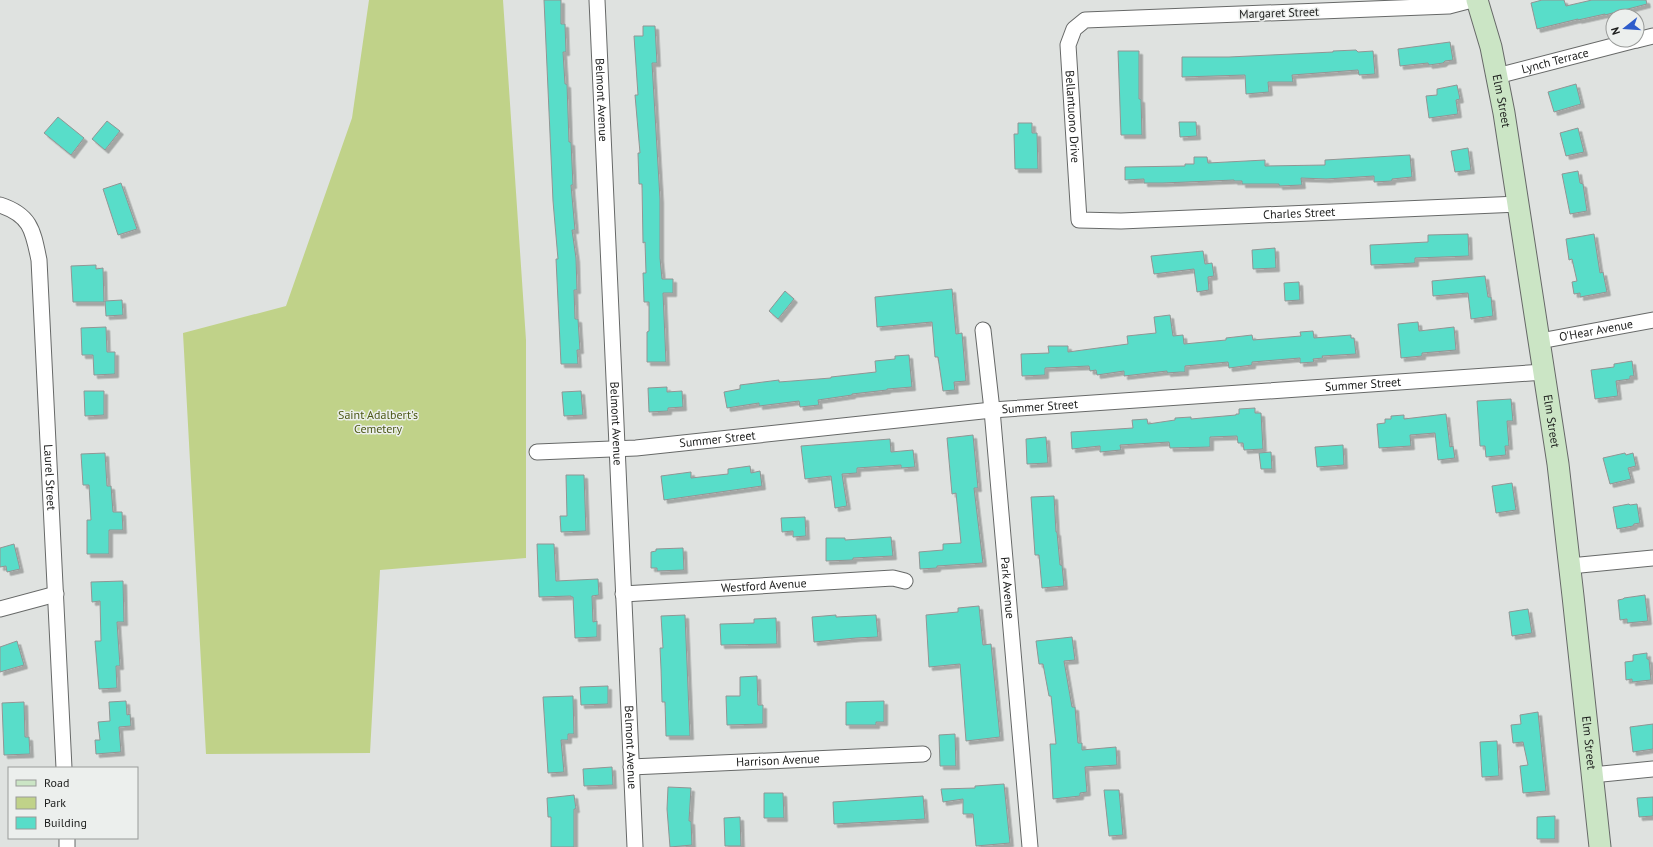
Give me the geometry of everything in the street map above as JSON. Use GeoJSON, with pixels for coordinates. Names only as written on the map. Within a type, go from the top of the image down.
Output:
{"type":"FeatureCollection","features":[{"type":"Feature","properties":{"kind":"main road","name":"Elm Street"},"geometry":{"type":"LineString","coordinates":[[1477,0],[1486,29],[1497,76],[1519,204],[1559,471],[1600,847]]}},
{"type":"Feature","properties":{"kind":"street","name":"Belmont Avenue"},"geometry":{"type":"LineString","coordinates":[[597,0],[635,847]]}},
{"type":"Feature","properties":{"kind":"street","name":"Margaret Street"},"geometry":{"type":"LineString","coordinates":[[1085,20],[1449,6],[1472,0]]}},
{"type":"Feature","properties":{"kind":"street","name":"Bellantuono Drive"},"geometry":{"type":"LineString","coordinates":[[1079,220],[1068,45],[1074,29],[1085,20]]}},
{"type":"Feature","properties":{"kind":"street","name":"Lynch Terrace"},"geometry":{"type":"LineString","coordinates":[[1497,76],[1606,48]]}},
{"type":"Feature","properties":{"kind":"street","name":"Charles Street"},"geometry":{"type":"LineString","coordinates":[[1079,220],[1121,222],[1519,204]]}},
{"type":"Feature","properties":{"kind":"street","name":"Laurel Street"},"geometry":{"type":"LineString","coordinates":[[0,205],[11,208],[22,216],[33,231],[39,260],[64,767]]}},
{"type":"Feature","properties":{"kind":"street","name":"O'Hear Avenue"},"geometry":{"type":"LineString","coordinates":[[1540,341],[1653,320]]}},
{"type":"Feature","properties":{"kind":"street","name":"Park Avenue"},"geometry":{"type":"LineString","coordinates":[[983,330],[992,410],[1030,847]]}},
{"type":"Feature","properties":{"kind":"street","name":"Summer Street"},"geometry":{"type":"LineString","coordinates":[[537,452],[636,448],[992,410],[1544,372]]}},
{"type":"Feature","properties":{"kind":"street"},"geometry":{"type":"LineString","coordinates":[[1570,566],[1653,558]]}},
{"type":"Feature","properties":{"kind":"street","name":"Westford Avenue"},"geometry":{"type":"LineString","coordinates":[[623,594],[893,578],[905,581]]}},
{"type":"Feature","properties":{"kind":"street"},"geometry":{"type":"LineString","coordinates":[[0,609],[56,594]]}},
{"type":"Feature","properties":{"kind":"street","name":"Harrison Avenue"},"geometry":{"type":"LineString","coordinates":[[631,766],[923,754]]}},
{"type":"Feature","properties":{"kind":"street"},"geometry":{"type":"LineString","coordinates":[[1592,775],[1653,770]]}},
{"type":"Feature","properties":{"kind":"green space","name":"Saint Adalbert's Cemetery"},"geometry":{"type":"Polygon","coordinates":[[[369,0],[503,0],[526,340],[526,558],[380,570],[370,753],[206,754],[183,333],[286,306],[352,118],[369,0]]]}},
{"type":"Feature","properties":{"kind":"building"},"geometry":{"type":"Polygon","coordinates":[[[544,0],[561,0],[561,24],[565,24],[566,52],[563,52],[565,84],[567,84],[569,142],[571,142],[573,185],[571,185],[575,230],[572,230],[576,258],[577,290],[574,290],[575,319],[578,319],[580,350],[577,350],[578,364],[561,364],[556,259],[558,259],[553,201],[544,0]]]}},
{"type":"Feature","properties":{"kind":"building"},"geometry":{"type":"Polygon","coordinates":[[[1542,0],[1564,0],[1566,6],[1592,0],[1646,0],[1647,4],[1632,8],[1605,8],[1605,14],[1537,29],[1531,3],[1542,0]]]}},
{"type":"Feature","properties":{"kind":"building"},"geometry":{"type":"Polygon","coordinates":[[[643,26],[655,26],[657,63],[652,63],[660,199],[660,258],[662,279],[673,279],[673,293],[663,293],[666,362],[647,362],[649,302],[644,302],[643,273],[646,273],[645,242],[643,243],[642,184],[639,184],[638,153],[640,153],[635,95],[638,95],[634,36],[643,36],[643,26]]]}},
{"type":"Feature","properties":{"kind":"building"},"geometry":{"type":"Polygon","coordinates":[[[1450,42],[1453,60],[1429,65],[1428,63],[1400,66],[1398,49],[1450,42]]]}},
{"type":"Feature","properties":{"kind":"building"},"geometry":{"type":"Polygon","coordinates":[[[1356,50],[1358,52],[1373,51],[1375,74],[1359,75],[1358,70],[1292,75],[1293,82],[1268,82],[1269,92],[1246,94],[1245,75],[1182,77],[1182,57],[1229,57],[1356,50]]]}},
{"type":"Feature","properties":{"kind":"building"},"geometry":{"type":"Polygon","coordinates":[[[1118,51],[1139,51],[1139,99],[1141,99],[1142,135],[1121,135],[1118,51]]]}},
{"type":"Feature","properties":{"kind":"building"},"geometry":{"type":"Polygon","coordinates":[[[1576,84],[1581,104],[1554,112],[1548,92],[1576,84]]]}},
{"type":"Feature","properties":{"kind":"building"},"geometry":{"type":"Polygon","coordinates":[[[1457,85],[1460,99],[1456,100],[1458,114],[1429,118],[1426,96],[1437,95],[1437,89],[1457,85]]]}},
{"type":"Feature","properties":{"kind":"building"},"geometry":{"type":"Polygon","coordinates":[[[58,117],[84,138],[71,155],[44,133],[58,117]]]}},
{"type":"Feature","properties":{"kind":"building"},"geometry":{"type":"Polygon","coordinates":[[[107,121],[120,131],[105,150],[92,139],[107,121]]]}},
{"type":"Feature","properties":{"kind":"building"},"geometry":{"type":"Polygon","coordinates":[[[1179,122],[1196,122],[1197,136],[1180,137],[1179,122]]]}},
{"type":"Feature","properties":{"kind":"building"},"geometry":{"type":"Polygon","coordinates":[[[1018,123],[1032,123],[1032,133],[1037,133],[1038,169],[1015,169],[1014,134],[1018,134],[1018,123]]]}},
{"type":"Feature","properties":{"kind":"building"},"geometry":{"type":"Polygon","coordinates":[[[1578,128],[1584,152],[1566,156],[1560,133],[1578,128]]]}},
{"type":"Feature","properties":{"kind":"building"},"geometry":{"type":"Polygon","coordinates":[[[1468,148],[1471,170],[1455,172],[1451,151],[1468,148]]]}},
{"type":"Feature","properties":{"kind":"building"},"geometry":{"type":"Polygon","coordinates":[[[1410,155],[1412,177],[1392,179],[1392,181],[1374,182],[1374,176],[1326,179],[1301,178],[1302,185],[1279,186],[1279,184],[1242,184],[1242,181],[1234,180],[1144,183],[1144,179],[1125,180],[1125,167],[1185,166],[1185,164],[1194,164],[1194,157],[1207,157],[1208,163],[1265,160],[1265,166],[1325,165],[1325,160],[1410,155]]]}},
{"type":"Feature","properties":{"kind":"building"},"geometry":{"type":"Polygon","coordinates":[[[1578,171],[1580,183],[1583,184],[1587,211],[1570,214],[1562,174],[1578,171]]]}},
{"type":"Feature","properties":{"kind":"building"},"geometry":{"type":"Polygon","coordinates":[[[121,183],[137,229],[118,235],[103,189],[121,183]]]}},
{"type":"Feature","properties":{"kind":"building"},"geometry":{"type":"Polygon","coordinates":[[[1468,234],[1469,256],[1415,258],[1415,263],[1371,265],[1370,245],[1428,242],[1428,235],[1468,234]]]}},
{"type":"Feature","properties":{"kind":"building"},"geometry":{"type":"Polygon","coordinates":[[[1594,234],[1600,273],[1603,272],[1607,292],[1580,297],[1580,293],[1574,294],[1572,282],[1577,281],[1572,259],[1569,260],[1566,239],[1594,234]]]}},
{"type":"Feature","properties":{"kind":"building"},"geometry":{"type":"Polygon","coordinates":[[[1275,248],[1276,268],[1253,269],[1252,250],[1275,248]]]}},
{"type":"Feature","properties":{"kind":"building"},"geometry":{"type":"Polygon","coordinates":[[[1203,251],[1205,264],[1212,263],[1214,276],[1208,277],[1209,290],[1197,292],[1194,269],[1154,274],[1151,256],[1203,251]]]}},
{"type":"Feature","properties":{"kind":"building"},"geometry":{"type":"Polygon","coordinates":[[[96,265],[96,269],[103,268],[104,302],[73,302],[71,266],[96,265]]]}},
{"type":"Feature","properties":{"kind":"building"},"geometry":{"type":"Polygon","coordinates":[[[1485,276],[1488,297],[1491,297],[1493,316],[1471,319],[1468,293],[1433,296],[1432,281],[1485,276]]]}},
{"type":"Feature","properties":{"kind":"building"},"geometry":{"type":"Polygon","coordinates":[[[1299,282],[1300,300],[1285,301],[1284,283],[1299,282]]]}},
{"type":"Feature","properties":{"kind":"building"},"geometry":{"type":"Polygon","coordinates":[[[952,289],[956,334],[962,333],[966,381],[954,382],[955,390],[943,391],[938,357],[935,357],[932,322],[877,327],[875,297],[952,289]]]}},
{"type":"Feature","properties":{"kind":"building"},"geometry":{"type":"Polygon","coordinates":[[[785,291],[794,299],[778,319],[769,311],[785,291]]]}},
{"type":"Feature","properties":{"kind":"building"},"geometry":{"type":"Polygon","coordinates":[[[122,300],[123,315],[106,316],[105,301],[122,300]]]}},
{"type":"Feature","properties":{"kind":"building"},"geometry":{"type":"Polygon","coordinates":[[[1170,315],[1173,336],[1183,335],[1184,344],[1226,340],[1226,338],[1252,335],[1253,340],[1301,336],[1300,332],[1313,331],[1314,338],[1351,335],[1351,338],[1354,338],[1356,354],[1322,356],[1323,358],[1313,359],[1314,362],[1300,363],[1300,358],[1252,362],[1252,365],[1229,368],[1228,362],[1185,366],[1185,372],[1167,373],[1167,371],[1124,376],[1124,371],[1097,375],[1096,370],[1090,371],[1089,366],[1045,368],[1045,375],[1022,376],[1021,354],[1049,353],[1048,346],[1068,346],[1068,352],[1128,344],[1127,336],[1156,333],[1154,317],[1170,315]]]}},
{"type":"Feature","properties":{"kind":"building"},"geometry":{"type":"Polygon","coordinates":[[[1418,322],[1419,331],[1454,327],[1456,350],[1422,353],[1422,356],[1401,358],[1398,324],[1418,322]]]}},
{"type":"Feature","properties":{"kind":"building"},"geometry":{"type":"Polygon","coordinates":[[[106,327],[107,352],[115,352],[115,374],[94,375],[93,355],[82,355],[81,328],[106,327]]]}},
{"type":"Feature","properties":{"kind":"building"},"geometry":{"type":"Polygon","coordinates":[[[909,355],[912,387],[887,389],[818,400],[819,405],[800,407],[799,401],[759,406],[759,403],[727,408],[724,392],[740,389],[740,385],[779,380],[779,382],[831,378],[876,372],[875,361],[895,359],[895,356],[909,355]]]}},
{"type":"Feature","properties":{"kind":"building"},"geometry":{"type":"Polygon","coordinates":[[[1632,361],[1634,376],[1630,376],[1630,379],[1616,381],[1618,396],[1595,399],[1591,370],[1614,367],[1614,364],[1632,361]]]}},
{"type":"Feature","properties":{"kind":"building"},"geometry":{"type":"Polygon","coordinates":[[[667,387],[667,392],[682,391],[683,407],[668,408],[668,411],[649,412],[648,388],[667,387]]]}},
{"type":"Feature","properties":{"kind":"building"},"geometry":{"type":"Polygon","coordinates":[[[84,391],[104,391],[104,415],[85,416],[84,391]]]}},
{"type":"Feature","properties":{"kind":"building"},"geometry":{"type":"Polygon","coordinates":[[[581,391],[583,415],[564,416],[562,392],[581,391]]]}},
{"type":"Feature","properties":{"kind":"building"},"geometry":{"type":"Polygon","coordinates":[[[1511,399],[1513,421],[1507,421],[1509,446],[1505,446],[1506,455],[1486,457],[1485,446],[1480,446],[1477,401],[1511,399]]]}},
{"type":"Feature","properties":{"kind":"building"},"geometry":{"type":"Polygon","coordinates":[[[1255,408],[1255,413],[1261,413],[1263,449],[1244,450],[1243,443],[1238,443],[1237,436],[1210,437],[1210,447],[1170,448],[1169,442],[1120,445],[1121,450],[1100,452],[1100,446],[1072,449],[1071,432],[1133,428],[1132,420],[1147,419],[1148,424],[1175,420],[1175,418],[1191,417],[1191,419],[1236,415],[1239,414],[1239,409],[1255,408]]]}},
{"type":"Feature","properties":{"kind":"building"},"geometry":{"type":"Polygon","coordinates":[[[1446,414],[1450,447],[1453,446],[1455,458],[1438,460],[1435,433],[1410,435],[1411,446],[1379,448],[1377,424],[1385,423],[1385,419],[1391,419],[1391,416],[1404,415],[1404,419],[1446,414]]]}},
{"type":"Feature","properties":{"kind":"building"},"geometry":{"type":"Polygon","coordinates":[[[973,435],[978,488],[974,488],[983,563],[937,566],[937,568],[920,569],[919,552],[943,550],[943,544],[961,543],[956,493],[952,494],[947,438],[973,435]]]}},
{"type":"Feature","properties":{"kind":"building"},"geometry":{"type":"Polygon","coordinates":[[[1046,437],[1048,463],[1027,464],[1026,439],[1046,437]]]}},
{"type":"Feature","properties":{"kind":"building"},"geometry":{"type":"Polygon","coordinates":[[[890,439],[891,452],[913,450],[915,467],[901,468],[901,465],[857,468],[857,473],[842,474],[847,506],[835,508],[831,476],[805,479],[801,446],[890,439]]]}},
{"type":"Feature","properties":{"kind":"building"},"geometry":{"type":"Polygon","coordinates":[[[1343,445],[1344,465],[1317,467],[1315,447],[1343,445]]]}},
{"type":"Feature","properties":{"kind":"building"},"geometry":{"type":"Polygon","coordinates":[[[1271,452],[1272,469],[1261,469],[1259,453],[1271,452]]]}},
{"type":"Feature","properties":{"kind":"building"},"geometry":{"type":"Polygon","coordinates":[[[105,453],[107,486],[111,486],[113,512],[122,512],[123,530],[109,530],[109,554],[87,554],[87,520],[91,520],[89,485],[83,485],[81,454],[105,453]]]}},
{"type":"Feature","properties":{"kind":"building"},"geometry":{"type":"Polygon","coordinates":[[[1625,453],[1626,455],[1633,453],[1636,466],[1628,468],[1631,479],[1610,484],[1603,458],[1625,453]]]}},
{"type":"Feature","properties":{"kind":"building"},"geometry":{"type":"Polygon","coordinates":[[[750,466],[751,473],[760,471],[762,486],[664,500],[661,476],[691,472],[691,478],[728,474],[728,469],[750,466]]]}},
{"type":"Feature","properties":{"kind":"building"},"geometry":{"type":"Polygon","coordinates":[[[566,475],[584,475],[586,531],[561,532],[560,516],[567,516],[566,475]]]}},
{"type":"Feature","properties":{"kind":"building"},"geometry":{"type":"Polygon","coordinates":[[[1512,483],[1516,510],[1496,513],[1492,486],[1512,483]]]}},
{"type":"Feature","properties":{"kind":"building"},"geometry":{"type":"Polygon","coordinates":[[[1054,496],[1056,532],[1064,586],[1042,588],[1039,555],[1035,555],[1031,497],[1054,496]]]}},
{"type":"Feature","properties":{"kind":"building"},"geometry":{"type":"Polygon","coordinates":[[[1637,504],[1640,523],[1617,529],[1613,507],[1637,504]]]}},
{"type":"Feature","properties":{"kind":"building"},"geometry":{"type":"Polygon","coordinates":[[[805,517],[806,536],[793,537],[793,531],[782,532],[781,518],[805,517]]]}},
{"type":"Feature","properties":{"kind":"building"},"geometry":{"type":"Polygon","coordinates":[[[891,537],[893,556],[826,561],[826,538],[845,538],[845,540],[891,537]]]}},
{"type":"Feature","properties":{"kind":"building"},"geometry":{"type":"Polygon","coordinates":[[[14,544],[20,569],[7,572],[6,566],[0,567],[0,548],[14,544]]]}},
{"type":"Feature","properties":{"kind":"building"},"geometry":{"type":"Polygon","coordinates":[[[537,544],[554,544],[556,581],[598,579],[599,595],[592,596],[593,622],[597,621],[597,637],[575,638],[573,597],[539,597],[537,544]]]}},
{"type":"Feature","properties":{"kind":"building"},"geometry":{"type":"Polygon","coordinates":[[[683,548],[684,570],[657,571],[657,568],[651,568],[651,552],[656,551],[656,549],[683,548]]]}},
{"type":"Feature","properties":{"kind":"building"},"geometry":{"type":"Polygon","coordinates":[[[123,581],[124,622],[117,622],[120,666],[116,666],[117,688],[99,689],[95,641],[101,641],[100,601],[92,602],[91,582],[123,581]]]}},
{"type":"Feature","properties":{"kind":"building"},"geometry":{"type":"Polygon","coordinates":[[[1645,595],[1648,621],[1627,623],[1627,619],[1620,620],[1618,600],[1645,595]]]}},
{"type":"Feature","properties":{"kind":"building"},"geometry":{"type":"Polygon","coordinates":[[[979,606],[983,645],[991,644],[1000,737],[966,741],[960,664],[929,667],[926,615],[958,612],[958,608],[979,606]]]}},
{"type":"Feature","properties":{"kind":"building"},"geometry":{"type":"Polygon","coordinates":[[[1528,609],[1532,633],[1512,636],[1509,612],[1528,609]]]}},
{"type":"Feature","properties":{"kind":"building"},"geometry":{"type":"Polygon","coordinates":[[[685,615],[690,736],[666,736],[665,702],[662,702],[660,648],[663,648],[661,616],[685,615]]]}},
{"type":"Feature","properties":{"kind":"building"},"geometry":{"type":"Polygon","coordinates":[[[836,615],[836,617],[876,615],[878,637],[814,642],[812,617],[836,615]]]}},
{"type":"Feature","properties":{"kind":"building"},"geometry":{"type":"Polygon","coordinates":[[[776,618],[777,644],[721,645],[720,624],[754,623],[754,619],[776,618]]]}},
{"type":"Feature","properties":{"kind":"building"},"geometry":{"type":"Polygon","coordinates":[[[1072,637],[1075,660],[1064,661],[1072,707],[1075,707],[1078,743],[1082,743],[1082,750],[1116,747],[1117,765],[1085,767],[1087,792],[1080,793],[1080,796],[1053,799],[1050,744],[1056,744],[1051,696],[1049,696],[1043,664],[1039,664],[1036,641],[1072,637]]]}},
{"type":"Feature","properties":{"kind":"building"},"geometry":{"type":"Polygon","coordinates":[[[17,641],[24,665],[0,672],[0,647],[17,641]]]}},
{"type":"Feature","properties":{"kind":"building"},"geometry":{"type":"Polygon","coordinates":[[[1647,653],[1651,680],[1632,682],[1632,679],[1626,680],[1625,662],[1633,661],[1633,655],[1647,653]]]}},
{"type":"Feature","properties":{"kind":"building"},"geometry":{"type":"Polygon","coordinates":[[[757,676],[758,705],[763,705],[763,724],[727,725],[726,696],[740,696],[740,677],[757,676]]]}},
{"type":"Feature","properties":{"kind":"building"},"geometry":{"type":"Polygon","coordinates":[[[608,686],[608,704],[581,705],[580,687],[608,686]]]}},
{"type":"Feature","properties":{"kind":"building"},"geometry":{"type":"Polygon","coordinates":[[[573,696],[574,734],[568,734],[568,740],[561,740],[564,772],[548,773],[543,697],[573,696]]]}},
{"type":"Feature","properties":{"kind":"building"},"geometry":{"type":"Polygon","coordinates":[[[126,701],[127,715],[130,714],[131,726],[119,727],[121,752],[96,754],[95,740],[100,740],[98,722],[110,721],[109,702],[126,701]]]}},
{"type":"Feature","properties":{"kind":"building"},"geometry":{"type":"Polygon","coordinates":[[[884,701],[884,722],[876,722],[876,725],[846,725],[846,702],[884,701]]]}},
{"type":"Feature","properties":{"kind":"building"},"geometry":{"type":"Polygon","coordinates":[[[24,702],[25,737],[29,737],[30,754],[4,755],[2,703],[24,702]]]}},
{"type":"Feature","properties":{"kind":"building"},"geometry":{"type":"Polygon","coordinates":[[[1538,712],[1546,791],[1523,793],[1520,766],[1528,765],[1523,742],[1513,743],[1511,725],[1521,724],[1520,715],[1538,712]]]}},
{"type":"Feature","properties":{"kind":"building"},"geometry":{"type":"Polygon","coordinates":[[[1653,724],[1653,749],[1633,752],[1630,727],[1653,724]]]}},
{"type":"Feature","properties":{"kind":"building"},"geometry":{"type":"Polygon","coordinates":[[[955,734],[956,766],[940,766],[939,735],[955,734]]]}},
{"type":"Feature","properties":{"kind":"building"},"geometry":{"type":"Polygon","coordinates":[[[1497,741],[1499,776],[1482,777],[1480,742],[1497,741]]]}},
{"type":"Feature","properties":{"kind":"building"},"geometry":{"type":"Polygon","coordinates":[[[612,767],[613,785],[584,786],[583,769],[612,767]]]}},
{"type":"Feature","properties":{"kind":"building"},"geometry":{"type":"Polygon","coordinates":[[[1004,784],[1010,843],[976,846],[973,814],[963,814],[963,799],[943,802],[941,789],[975,788],[975,786],[1004,784]]]}},
{"type":"Feature","properties":{"kind":"building"},"geometry":{"type":"Polygon","coordinates":[[[668,787],[691,788],[689,821],[691,821],[692,845],[670,847],[667,809],[668,787]]]}},
{"type":"Feature","properties":{"kind":"building"},"geometry":{"type":"Polygon","coordinates":[[[1104,790],[1119,790],[1123,835],[1109,836],[1104,790]]]}},
{"type":"Feature","properties":{"kind":"building"},"geometry":{"type":"Polygon","coordinates":[[[764,793],[783,793],[784,818],[764,818],[764,793]]]}},
{"type":"Feature","properties":{"kind":"building"},"geometry":{"type":"Polygon","coordinates":[[[574,795],[576,809],[574,809],[574,847],[551,847],[551,817],[548,817],[547,798],[574,795]]]}},
{"type":"Feature","properties":{"kind":"building"},"geometry":{"type":"Polygon","coordinates":[[[923,796],[925,819],[834,824],[833,802],[923,796]]]}},
{"type":"Feature","properties":{"kind":"building"},"geometry":{"type":"Polygon","coordinates":[[[1653,797],[1653,816],[1639,817],[1637,798],[1653,797]]]}},
{"type":"Feature","properties":{"kind":"building"},"geometry":{"type":"Polygon","coordinates":[[[1555,816],[1555,839],[1537,839],[1537,817],[1555,816]]]}},
{"type":"Feature","properties":{"kind":"building"},"geometry":{"type":"Polygon","coordinates":[[[740,817],[741,846],[725,846],[724,818],[740,817]]]}}]}
